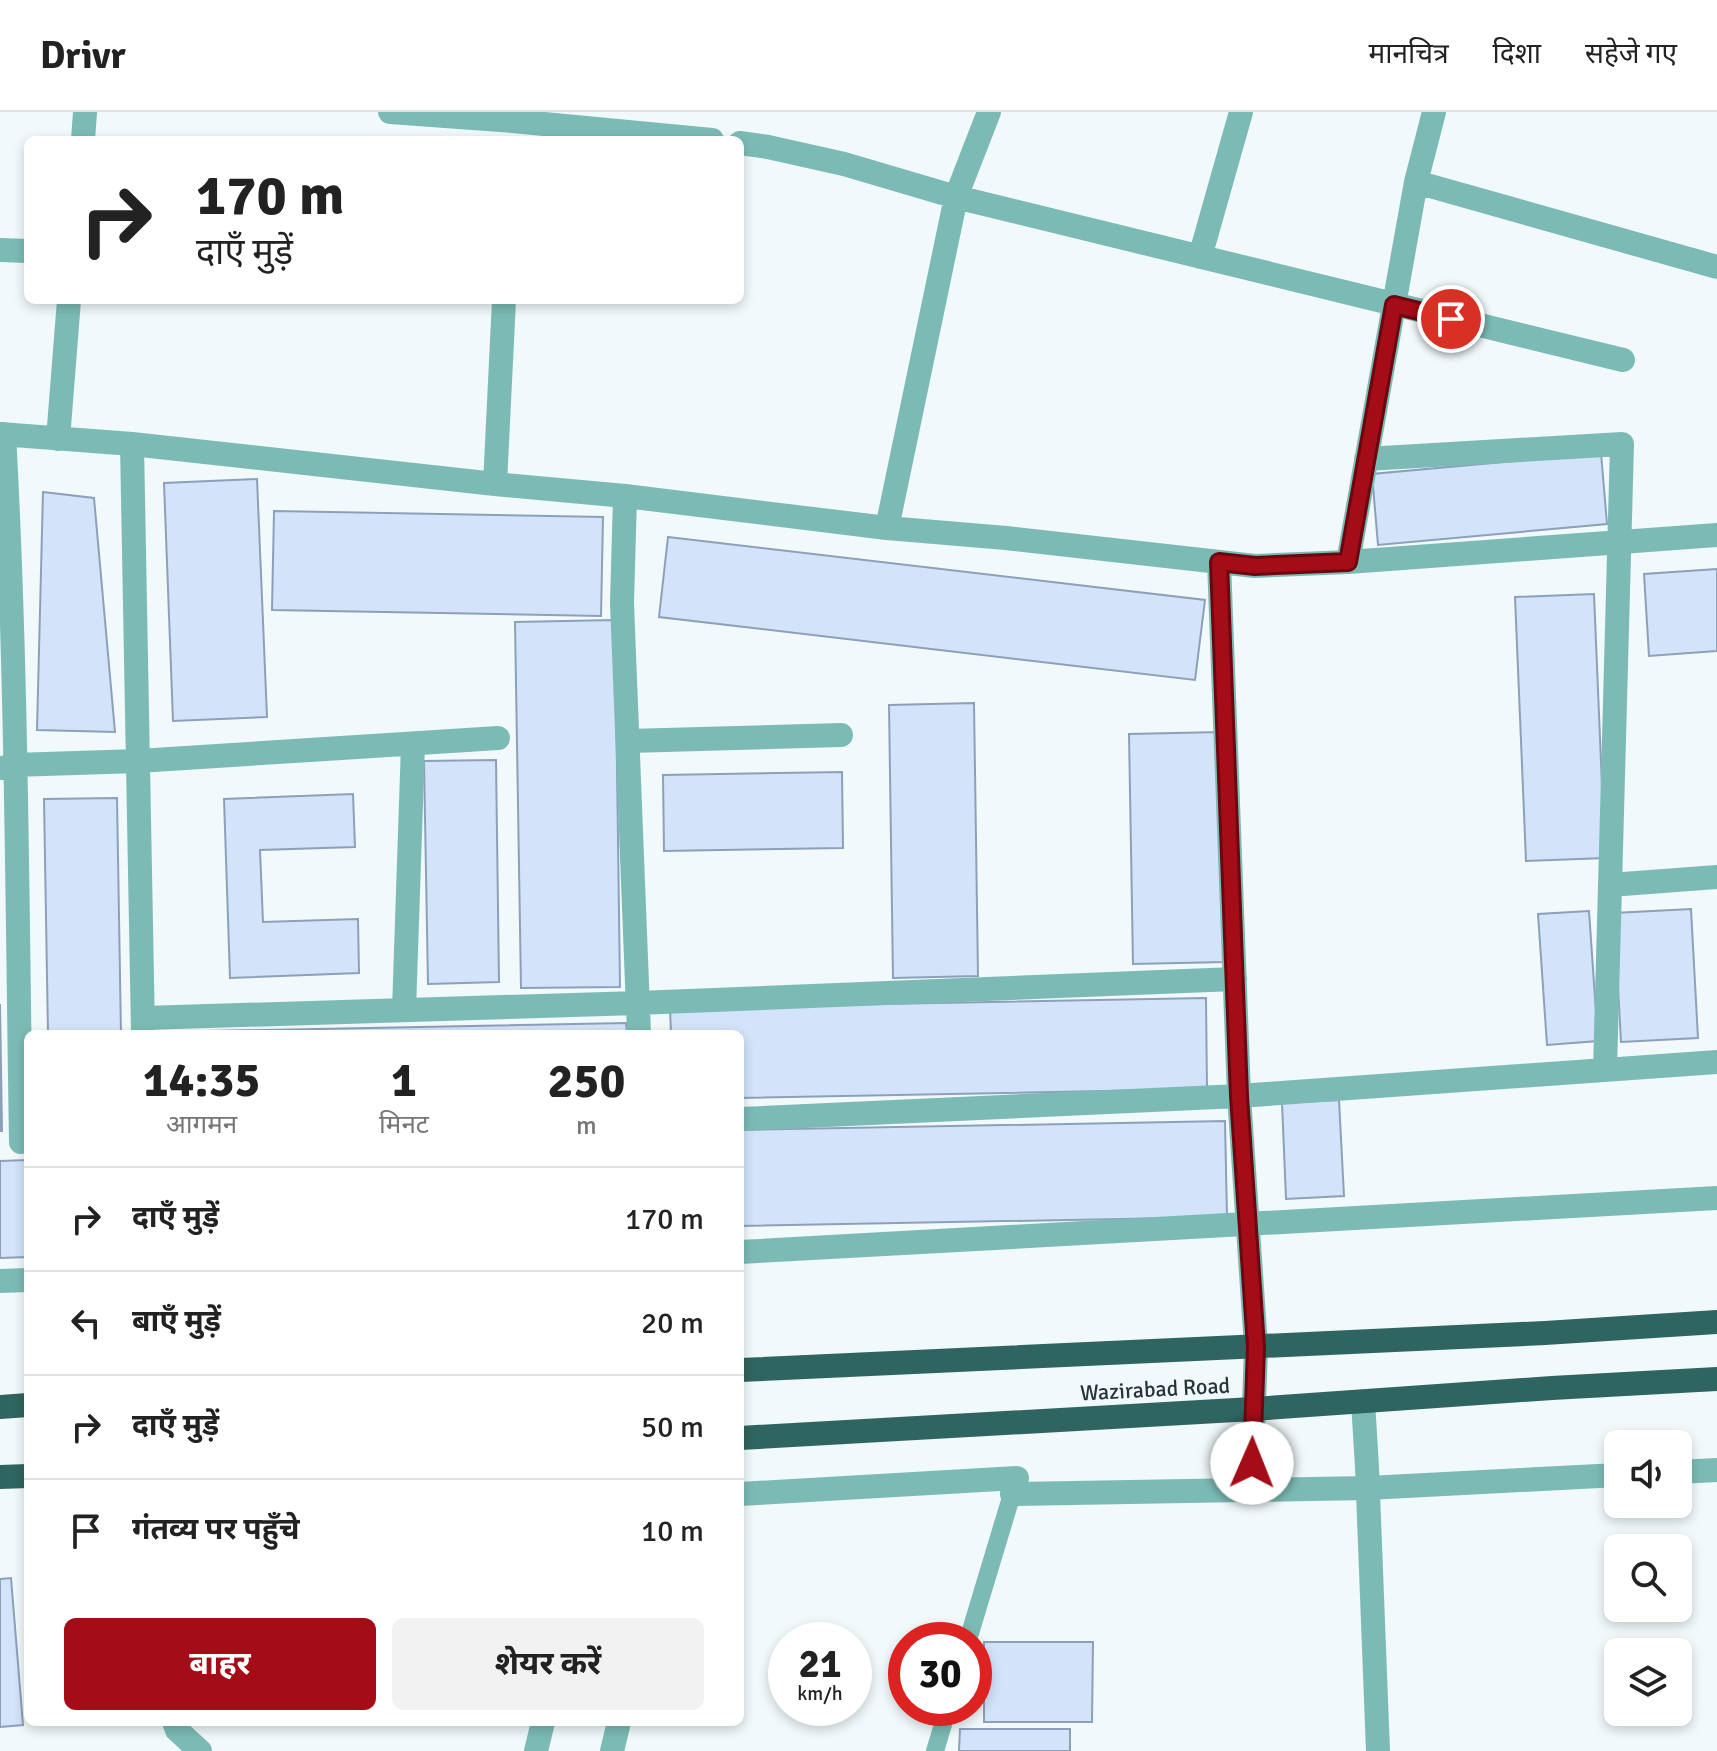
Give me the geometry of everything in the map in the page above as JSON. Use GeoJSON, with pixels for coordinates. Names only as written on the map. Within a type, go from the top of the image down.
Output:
{"type":"FeatureCollection","features":[{"type":"Feature","properties":{"kind":"highway","name":"Wazirabad Road"},"geometry":{"type":"LineString","coordinates":[[744,1370],[1545,1333],[1717,1322]]}},
{"type":"Feature","properties":{"kind":"highway","name":"Wazirabad Road"},"geometry":{"type":"LineString","coordinates":[[744,1438],[1717,1379]]}},
{"type":"Feature","properties":{"kind":"highway"},"geometry":{"type":"LineString","coordinates":[[0,1407],[24,1405]]}},
{"type":"Feature","properties":{"kind":"highway"},"geometry":{"type":"LineString","coordinates":[[0,1477],[24,1476]]}},
{"type":"Feature","properties":{"kind":"street"},"geometry":{"type":"LineString","coordinates":[[83,136],[85,112]]}},
{"type":"Feature","properties":{"kind":"street"},"geometry":{"type":"LineString","coordinates":[[390,112],[662,136]]}},
{"type":"Feature","properties":{"kind":"street"},"geometry":{"type":"LineString","coordinates":[[887,528],[956,197],[989,112]]}},
{"type":"Feature","properties":{"kind":"street"},"geometry":{"type":"LineString","coordinates":[[1200,257],[1241,112]]}},
{"type":"Feature","properties":{"kind":"street"},"geometry":{"type":"LineString","coordinates":[[1348,562],[1416,182],[1434,112]]}},
{"type":"Feature","properties":{"kind":"street"},"geometry":{"type":"LineString","coordinates":[[744,144],[844,164],[956,197],[1623,360]]}},
{"type":"Feature","properties":{"kind":"street"},"geometry":{"type":"LineString","coordinates":[[1416,182],[1717,267]]}},
{"type":"Feature","properties":{"kind":"street"},"geometry":{"type":"LineString","coordinates":[[0,250],[24,251]]}},
{"type":"Feature","properties":{"kind":"street"},"geometry":{"type":"LineString","coordinates":[[58,439],[69,304]]}},
{"type":"Feature","properties":{"kind":"street"},"geometry":{"type":"LineString","coordinates":[[495,484],[504,304]]}},
{"type":"Feature","properties":{"kind":"street"},"geometry":{"type":"LineString","coordinates":[[16,1142],[8,893],[8,506],[2,434],[132,444],[1255,566],[1717,535]]}},
{"type":"Feature","properties":{"kind":"street"},"geometry":{"type":"LineString","coordinates":[[132,444],[143,1026],[404,1010],[1235,979]]}},
{"type":"Feature","properties":{"kind":"street"},"geometry":{"type":"LineString","coordinates":[[1366,459],[1622,444],[1605,1070]]}},
{"type":"Feature","properties":{"kind":"street"},"geometry":{"type":"LineString","coordinates":[[625,496],[622,603],[639,1030]]}},
{"type":"Feature","properties":{"kind":"street"},"geometry":{"type":"LineString","coordinates":[[1219,562],[1239,1096],[1256,1347],[1251,1490]]}},
{"type":"Feature","properties":{"kind":"street"},"geometry":{"type":"LineString","coordinates":[[628,741],[841,735]]}},
{"type":"Feature","properties":{"kind":"street"},"geometry":{"type":"LineString","coordinates":[[7,766],[138,761],[498,738]]}},
{"type":"Feature","properties":{"kind":"street"},"geometry":{"type":"LineString","coordinates":[[404,1010],[413,744]]}},
{"type":"Feature","properties":{"kind":"street"},"geometry":{"type":"LineString","coordinates":[[1610,885],[1717,877]]}},
{"type":"Feature","properties":{"kind":"street"},"geometry":{"type":"LineString","coordinates":[[744,1119],[1239,1096],[1717,1062]]}},
{"type":"Feature","properties":{"kind":"street"},"geometry":{"type":"LineString","coordinates":[[744,1252],[1717,1198]]}},
{"type":"Feature","properties":{"kind":"street"},"geometry":{"type":"LineString","coordinates":[[0,1281],[24,1280]]}},
{"type":"Feature","properties":{"kind":"street"},"geometry":{"type":"LineString","coordinates":[[1363,1402],[1378,1751]]}},
{"type":"Feature","properties":{"kind":"street"},"geometry":{"type":"LineString","coordinates":[[1692,1471],[1717,1470]]}},
{"type":"Feature","properties":{"kind":"street"},"geometry":{"type":"LineString","coordinates":[[744,1494],[1017,1478],[1012,1494],[1368,1488],[1604,1476]]}},
{"type":"Feature","properties":{"kind":"street"},"geometry":{"type":"LineString","coordinates":[[176,1726],[200,1751]]}},
{"type":"Feature","properties":{"kind":"street"},"geometry":{"type":"LineString","coordinates":[[536,1751],[542,1726]]}},
{"type":"Feature","properties":{"kind":"street"},"geometry":{"type":"LineString","coordinates":[[612,1751],[618,1726]]}},
{"type":"Feature","properties":{"kind":"lane"},"geometry":{"type":"LineString","coordinates":[[973,1622],[1012,1494]]}},
{"type":"Feature","properties":{"kind":"lane"},"geometry":{"type":"LineString","coordinates":[[935,1751],[943,1726]]}},
{"type":"Feature","properties":{"kind":"building"},"geometry":{"type":"Polygon","coordinates":[[[1601,453],[1607,524],[1378,545],[1372,474],[1601,453]]]}},
{"type":"Feature","properties":{"kind":"building"},"geometry":{"type":"Polygon","coordinates":[[[257,479],[267,717],[173,721],[164,483],[257,479]]]}},
{"type":"Feature","properties":{"kind":"building"},"geometry":{"type":"Polygon","coordinates":[[[43,492],[94,498],[115,732],[37,730],[43,492]]]}},
{"type":"Feature","properties":{"kind":"building"},"geometry":{"type":"Polygon","coordinates":[[[274,511],[603,517],[601,616],[272,610],[274,511]]]}},
{"type":"Feature","properties":{"kind":"building"},"geometry":{"type":"Polygon","coordinates":[[[668,537],[1205,600],[1195,680],[659,617],[668,537]]]}},
{"type":"Feature","properties":{"kind":"building"},"geometry":{"type":"Polygon","coordinates":[[[1717,569],[1717,651],[1649,656],[1644,574],[1717,569]]]}},
{"type":"Feature","properties":{"kind":"building"},"geometry":{"type":"Polygon","coordinates":[[[1594,594],[1605,858],[1526,861],[1515,597],[1594,594]]]}},
{"type":"Feature","properties":{"kind":"building"},"geometry":{"type":"Polygon","coordinates":[[[615,620],[620,987],[521,988],[515,622],[615,620]]]}},
{"type":"Feature","properties":{"kind":"building"},"geometry":{"type":"Polygon","coordinates":[[[974,703],[978,976],[893,978],[889,705],[974,703]]]}},
{"type":"Feature","properties":{"kind":"building"},"geometry":{"type":"Polygon","coordinates":[[[1221,732],[1225,962],[1133,964],[1129,734],[1221,732]]]}},
{"type":"Feature","properties":{"kind":"building"},"geometry":{"type":"Polygon","coordinates":[[[496,760],[499,982],[428,984],[424,761],[496,760]]]}},
{"type":"Feature","properties":{"kind":"building"},"geometry":{"type":"Polygon","coordinates":[[[842,772],[843,848],[664,851],[663,775],[842,772]]]}},
{"type":"Feature","properties":{"kind":"building"},"geometry":{"type":"Polygon","coordinates":[[[353,794],[355,847],[260,850],[263,922],[358,919],[359,973],[230,978],[224,799],[353,794]]]}},
{"type":"Feature","properties":{"kind":"building"},"geometry":{"type":"Polygon","coordinates":[[[117,798],[121,1030],[48,1030],[44,799],[117,798]]]}},
{"type":"Feature","properties":{"kind":"building"},"geometry":{"type":"Polygon","coordinates":[[[1691,909],[1698,1038],[1621,1042],[1614,913],[1691,909]]]}},
{"type":"Feature","properties":{"kind":"building"},"geometry":{"type":"Polygon","coordinates":[[[1589,911],[1598,1041],[1547,1045],[1538,914],[1589,911]]]}},
{"type":"Feature","properties":{"kind":"building"},"geometry":{"type":"Polygon","coordinates":[[[1206,998],[1207,1089],[744,1098],[744,1030],[671,1030],[670,1008],[1206,998]]]}},
{"type":"Feature","properties":{"kind":"building"},"geometry":{"type":"Polygon","coordinates":[[[0,1004],[2,1131],[0,1131],[0,1004]]]}},
{"type":"Feature","properties":{"kind":"building"},"geometry":{"type":"Polygon","coordinates":[[[626,1023],[627,1030],[262,1030],[626,1023]]]}},
{"type":"Feature","properties":{"kind":"building"},"geometry":{"type":"Polygon","coordinates":[[[1339,1100],[1344,1196],[1286,1199],[1282,1103],[1339,1100]]]}},
{"type":"Feature","properties":{"kind":"building"},"geometry":{"type":"Polygon","coordinates":[[[1225,1121],[1227,1217],[744,1226],[744,1130],[1225,1121]]]}},
{"type":"Feature","properties":{"kind":"building"},"geometry":{"type":"Polygon","coordinates":[[[24,1160],[24,1257],[0,1258],[0,1161],[24,1160]]]}},
{"type":"Feature","properties":{"kind":"building"},"geometry":{"type":"Polygon","coordinates":[[[11,1578],[23,1725],[0,1727],[0,1579],[11,1578]]]}},
{"type":"Feature","properties":{"kind":"building"},"geometry":{"type":"Polygon","coordinates":[[[992,1642],[1093,1642],[1092,1722],[992,1722],[992,1642]]]}},
{"type":"Feature","properties":{"kind":"building"},"geometry":{"type":"Polygon","coordinates":[[[960,1729],[1070,1729],[1070,1751],[959,1751],[960,1729]]]}},
{"type":"Feature","properties":{"kind":"route"},"geometry":{"type":"LineString","coordinates":[[1252,1463],[1256,1347],[1239,1096],[1219,562],[1255,566],[1348,562],[1394,305],[1451,319]]}}]}
